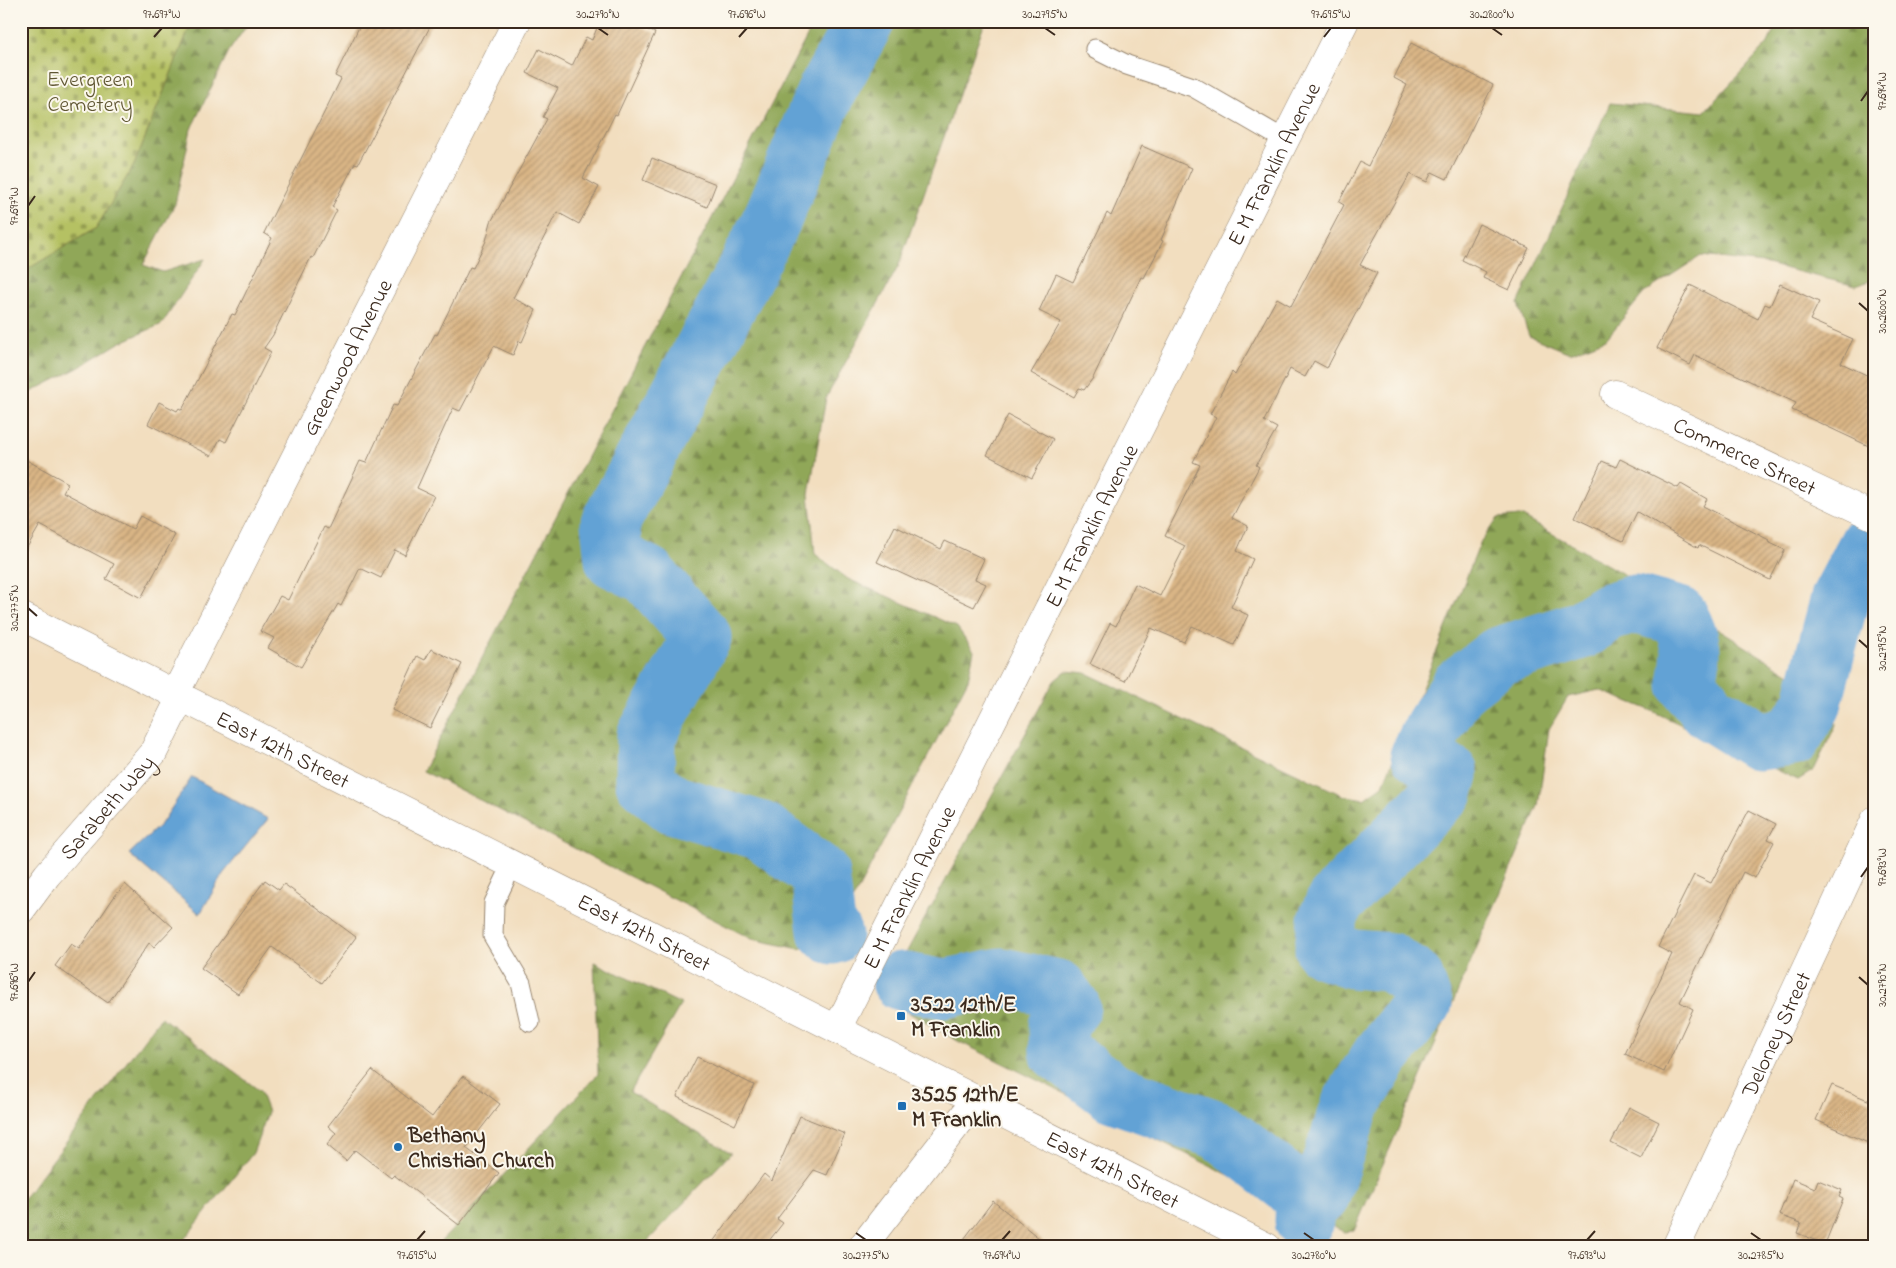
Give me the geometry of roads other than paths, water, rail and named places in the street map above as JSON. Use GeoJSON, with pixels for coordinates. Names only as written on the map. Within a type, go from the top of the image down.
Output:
{"type":"FeatureCollection","features":[{"type":"Feature","properties":{"kind":"street","name":"Greenwood Avenue"},"geometry":{"type":"LineString","coordinates":[[178,695],[517,21]]}},
{"type":"Feature","properties":{"kind":"street","name":"E M Franklin Avenue"},"geometry":{"type":"LineString","coordinates":[[837,1029],[1345,21]]}},
{"type":"Feature","properties":{"kind":"street","name":"Commerce Street"},"geometry":{"type":"LineString","coordinates":[[1615,394],[1875,517]]}},
{"type":"Feature","properties":{"kind":"street","name":"East 12th Street"},"geometry":{"type":"LineString","coordinates":[[21,616],[1267,1247]]}},
{"type":"Feature","properties":{"kind":"street","name":"Sarabeth Way"},"geometry":{"type":"LineString","coordinates":[[21,910],[47,876],[153,753],[178,695]]}},
{"type":"Feature","properties":{"kind":"street","name":"Deloney Street"},"geometry":{"type":"LineString","coordinates":[[1676,1247],[1875,820]]}},
{"type":"Feature","properties":{"kind":"street"},"geometry":{"type":"LineString","coordinates":[[862,1247],[976,1100]]}},
{"type":"Feature","properties":{"kind":"lane"},"geometry":{"type":"LineString","coordinates":[[1094,49],[1128,65],[1193,87],[1285,140]]}},
{"type":"Feature","properties":{"kind":"lane"},"geometry":{"type":"LineString","coordinates":[[512,865],[494,903],[493,936],[520,982],[530,1022]]}},
{"type":"Feature","properties":{"kind":"water"},"geometry":{"type":"Polygon","coordinates":[[[192,777],[268,819],[223,874],[200,914],[129,854],[161,824],[192,777]]]}},
{"type":"Feature","properties":{"kind":"waterway"},"geometry":{"type":"LineString","coordinates":[[833,935],[827,931],[820,874],[762,831],[672,804],[645,782],[646,736],[702,637],[647,575],[614,559],[610,523],[748,267],[773,217],[826,92],[865,21]]}},
{"type":"Feature","properties":{"kind":"waterway"},"geometry":{"type":"LineString","coordinates":[[1305,1197],[1320,1196],[1351,1104],[1381,1056],[1423,1003],[1414,978],[1390,962],[1353,959],[1324,949],[1327,921],[1335,902],[1444,791],[1449,774],[1420,754],[1434,726],[1460,686],[1499,656],[1581,630],[1609,612],[1635,604],[1679,616],[1688,635],[1691,649],[1687,684],[1710,711],[1758,741],[1792,737],[1812,705],[1840,598],[1869,543]]}},
{"type":"Feature","properties":{"kind":"waterway"},"geometry":{"type":"LineString","coordinates":[[901,981],[943,989],[1002,977],[1058,989],[1071,1007],[1058,1026],[1059,1052],[1113,1093],[1218,1130],[1305,1197],[1304,1221]]}},
{"type":"Feature","properties":{"kind":"place","name":"3522 12th/E M Franklin"},"geometry":{"type":"Point","coordinates":[901,1016]}},
{"type":"Feature","properties":{"kind":"place","name":"3525 12th/E M Franklin"},"geometry":{"type":"Point","coordinates":[902,1106]}},
{"type":"Feature","properties":{"kind":"place","name":"Bethany Christian Church"},"geometry":{"type":"Point","coordinates":[398,1147]}},
{"type":"Feature","properties":{"kind":"park label","name":"Evergreen Cemetery"},"geometry":{"type":"Point","coordinates":[90,90]}}]}
